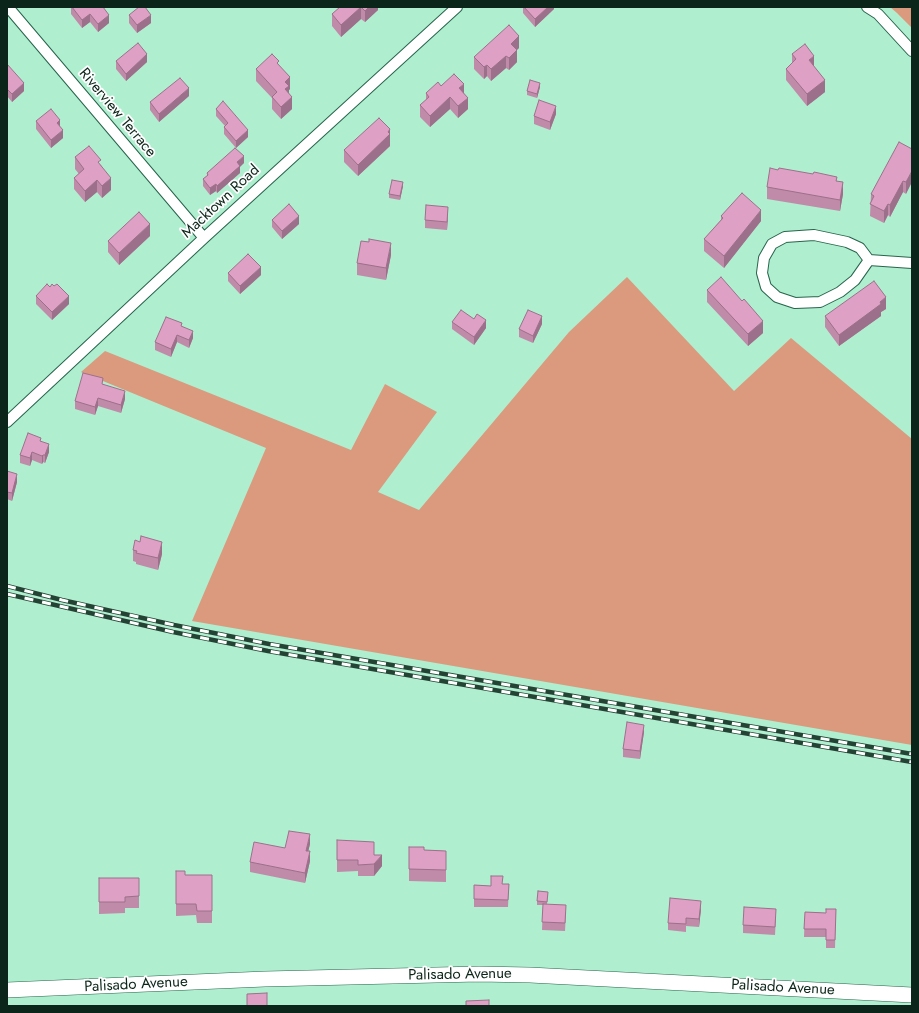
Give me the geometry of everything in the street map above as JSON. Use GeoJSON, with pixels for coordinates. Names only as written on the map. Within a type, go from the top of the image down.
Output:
{"type":"FeatureCollection","features":[{"type":"Feature","properties":{"kind":"main road","name":"Palisado Avenue"},"geometry":{"type":"LineString","coordinates":[[7,990],[265,979],[479,974],[530,975],[912,995]]}},
{"type":"Feature","properties":{"kind":"street","name":"Riverview Terrace"},"geometry":{"type":"LineString","coordinates":[[8,7],[204,238]]}},
{"type":"Feature","properties":{"kind":"street","name":"Macktown Road"},"geometry":{"type":"LineString","coordinates":[[7,422],[204,238],[457,7]]}},
{"type":"Feature","properties":{"kind":"street"},"geometry":{"type":"LineString","coordinates":[[867,7],[878,14],[912,51]]}},
{"type":"Feature","properties":{"kind":"street"},"geometry":{"type":"LineString","coordinates":[[869,260],[855,280],[840,292],[820,302],[795,303],[777,297],[766,287],[762,273],[764,258],[772,244],[785,237],[814,235],[848,242],[860,248],[869,260],[912,263]]}},
{"type":"Feature","properties":{"kind":"shaded area"},"geometry":{"type":"Polygon","coordinates":[[[890,7],[912,7],[912,28],[897,13],[890,7]]]}},
{"type":"Feature","properties":{"kind":"shaded area"},"geometry":{"type":"Polygon","coordinates":[[[627,277],[734,391],[791,338],[912,439],[912,745],[192,621],[266,448],[81,372],[105,351],[351,450],[385,384],[437,412],[378,492],[419,510],[569,332],[627,277]]]}},
{"type":"Feature","properties":{"kind":"building"},"geometry":{"type":"Polygon","coordinates":[[[72,7],[103,7],[109,15],[98,24],[90,14],[82,20],[72,7]]]}},
{"type":"Feature","properties":{"kind":"building"},"geometry":{"type":"Polygon","coordinates":[[[139,7],[145,7],[151,15],[137,25],[129,15],[139,7]]]}},
{"type":"Feature","properties":{"kind":"building"},"geometry":{"type":"Polygon","coordinates":[[[340,7],[361,7],[341,25],[332,14],[340,7]]]}},
{"type":"Feature","properties":{"kind":"building"},"geometry":{"type":"Polygon","coordinates":[[[361,7],[369,7],[365,11],[361,7]]]}},
{"type":"Feature","properties":{"kind":"building"},"geometry":{"type":"Polygon","coordinates":[[[524,7],[548,7],[535,19],[524,7]]]}},
{"type":"Feature","properties":{"kind":"building"},"geometry":{"type":"Polygon","coordinates":[[[509,25],[519,36],[511,44],[517,50],[509,58],[506,56],[491,69],[487,65],[484,67],[474,57],[509,25]]]}},
{"type":"Feature","properties":{"kind":"building"},"geometry":{"type":"Polygon","coordinates":[[[138,43],[147,54],[126,74],[116,61],[138,43]]]}},
{"type":"Feature","properties":{"kind":"building"},"geometry":{"type":"Polygon","coordinates":[[[805,44],[814,56],[809,60],[825,80],[807,94],[786,69],[796,59],[792,54],[805,44]]]}},
{"type":"Feature","properties":{"kind":"building"},"geometry":{"type":"Polygon","coordinates":[[[272,54],[279,61],[277,63],[290,77],[285,82],[289,86],[285,89],[292,97],[281,107],[272,97],[277,92],[256,69],[272,54]]]}},
{"type":"Feature","properties":{"kind":"building"},"geometry":{"type":"Polygon","coordinates":[[[7,64],[24,83],[12,94],[7,89],[7,64]]]}},
{"type":"Feature","properties":{"kind":"building"},"geometry":{"type":"Polygon","coordinates":[[[454,74],[464,84],[459,88],[468,98],[458,106],[450,97],[430,116],[420,105],[429,97],[426,93],[438,82],[441,86],[454,74]]]}},
{"type":"Feature","properties":{"kind":"building"},"geometry":{"type":"Polygon","coordinates":[[[180,78],[189,88],[159,114],[150,102],[180,78]]]}},
{"type":"Feature","properties":{"kind":"building"},"geometry":{"type":"Polygon","coordinates":[[[530,80],[540,83],[537,94],[527,91],[530,80]]]}},
{"type":"Feature","properties":{"kind":"building"},"geometry":{"type":"Polygon","coordinates":[[[539,100],[556,106],[550,122],[534,116],[539,100]]]}},
{"type":"Feature","properties":{"kind":"building"},"geometry":{"type":"Polygon","coordinates":[[[223,101],[248,130],[236,141],[224,127],[228,123],[216,109],[223,101]]]}},
{"type":"Feature","properties":{"kind":"building"},"geometry":{"type":"Polygon","coordinates":[[[51,109],[60,120],[57,123],[63,130],[51,140],[36,121],[51,109]]]}},
{"type":"Feature","properties":{"kind":"building"},"geometry":{"type":"Polygon","coordinates":[[[379,118],[390,129],[388,132],[390,134],[358,165],[344,150],[379,118]]]}},
{"type":"Feature","properties":{"kind":"building"},"geometry":{"type":"Polygon","coordinates":[[[899,142],[912,149],[912,171],[906,182],[903,181],[890,205],[888,204],[884,211],[870,204],[874,196],[871,194],[899,142]]]}},
{"type":"Feature","properties":{"kind":"building"},"geometry":{"type":"Polygon","coordinates":[[[89,146],[101,160],[98,162],[111,178],[102,186],[97,180],[85,191],[74,178],[84,169],[75,157],[89,146]]]}},
{"type":"Feature","properties":{"kind":"building"},"geometry":{"type":"Polygon","coordinates":[[[235,148],[244,156],[237,162],[240,166],[217,186],[216,184],[210,188],[203,179],[208,175],[207,173],[235,148]]]}},
{"type":"Feature","properties":{"kind":"building"},"geometry":{"type":"Polygon","coordinates":[[[770,168],[778,170],[779,168],[813,174],[814,172],[837,177],[836,181],[843,182],[840,200],[767,187],[770,168]]]}},
{"type":"Feature","properties":{"kind":"building"},"geometry":{"type":"Polygon","coordinates":[[[392,180],[403,182],[400,196],[389,194],[392,180]]]}},
{"type":"Feature","properties":{"kind":"building"},"geometry":{"type":"Polygon","coordinates":[[[742,193],[761,210],[724,256],[704,239],[723,218],[721,216],[742,193]]]}},
{"type":"Feature","properties":{"kind":"building"},"geometry":{"type":"Polygon","coordinates":[[[289,204],[299,216],[282,231],[272,220],[289,204]]]}},
{"type":"Feature","properties":{"kind":"building"},"geometry":{"type":"Polygon","coordinates":[[[426,205],[448,207],[447,222],[425,220],[426,205]]]}},
{"type":"Feature","properties":{"kind":"building"},"geometry":{"type":"Polygon","coordinates":[[[139,212],[150,224],[119,253],[108,241],[139,212]]]}},
{"type":"Feature","properties":{"kind":"building"},"geometry":{"type":"Polygon","coordinates":[[[369,239],[391,243],[386,268],[357,263],[361,241],[369,242],[369,239]]]}},
{"type":"Feature","properties":{"kind":"building"},"geometry":{"type":"Polygon","coordinates":[[[248,254],[261,267],[240,286],[228,273],[248,254]]]}},
{"type":"Feature","properties":{"kind":"building"},"geometry":{"type":"Polygon","coordinates":[[[721,277],[742,301],[744,299],[763,321],[748,334],[707,290],[721,277]]]}},
{"type":"Feature","properties":{"kind":"building"},"geometry":{"type":"Polygon","coordinates":[[[874,281],[886,297],[880,302],[881,304],[839,335],[825,316],[874,281]]]}},
{"type":"Feature","properties":{"kind":"building"},"geometry":{"type":"Polygon","coordinates":[[[47,284],[50,287],[52,284],[54,286],[57,284],[69,296],[52,312],[36,296],[47,284]]]}},
{"type":"Feature","properties":{"kind":"building"},"geometry":{"type":"Polygon","coordinates":[[[461,310],[474,319],[477,314],[486,320],[474,337],[452,322],[461,310]]]}},
{"type":"Feature","properties":{"kind":"building"},"geometry":{"type":"Polygon","coordinates":[[[528,310],[542,316],[533,336],[519,329],[528,310]]]}},
{"type":"Feature","properties":{"kind":"building"},"geometry":{"type":"Polygon","coordinates":[[[166,317],[182,323],[181,326],[193,331],[189,340],[177,335],[171,349],[155,342],[166,317]]]}},
{"type":"Feature","properties":{"kind":"building"},"geometry":{"type":"Polygon","coordinates":[[[83,373],[103,378],[102,384],[125,391],[121,405],[98,398],[95,407],[75,401],[83,373]]]}},
{"type":"Feature","properties":{"kind":"building"},"geometry":{"type":"Polygon","coordinates":[[[28,433],[41,438],[40,441],[49,444],[45,455],[42,456],[32,452],[30,458],[20,455],[28,433]]]}},
{"type":"Feature","properties":{"kind":"building"},"geometry":{"type":"Polygon","coordinates":[[[7,471],[17,474],[12,493],[7,492],[7,471]]]}},
{"type":"Feature","properties":{"kind":"building"},"geometry":{"type":"Polygon","coordinates":[[[141,536],[162,542],[158,558],[136,553],[137,551],[133,550],[135,540],[140,542],[141,536]]]}},
{"type":"Feature","properties":{"kind":"building"},"geometry":{"type":"Polygon","coordinates":[[[627,722],[644,725],[640,751],[623,749],[627,722]]]}},
{"type":"Feature","properties":{"kind":"building"},"geometry":{"type":"Polygon","coordinates":[[[289,831],[310,834],[306,851],[310,851],[305,873],[250,862],[254,842],[285,848],[289,831]]]}},
{"type":"Feature","properties":{"kind":"building"},"geometry":{"type":"Polygon","coordinates":[[[337,840],[374,842],[374,855],[382,855],[374,864],[358,865],[358,860],[337,860],[337,840]]]}},
{"type":"Feature","properties":{"kind":"building"},"geometry":{"type":"Polygon","coordinates":[[[409,847],[424,847],[424,850],[446,851],[446,870],[409,869],[409,847]]]}},
{"type":"Feature","properties":{"kind":"building"},"geometry":{"type":"Polygon","coordinates":[[[176,871],[185,871],[185,875],[212,875],[212,911],[197,911],[196,904],[176,904],[176,871]]]}},
{"type":"Feature","properties":{"kind":"building"},"geometry":{"type":"Polygon","coordinates":[[[491,876],[503,876],[502,884],[509,884],[508,900],[474,899],[474,885],[491,886],[491,876]]]}},
{"type":"Feature","properties":{"kind":"building"},"geometry":{"type":"Polygon","coordinates":[[[99,878],[139,878],[139,896],[125,897],[125,902],[99,902],[99,878]]]}},
{"type":"Feature","properties":{"kind":"building"},"geometry":{"type":"Polygon","coordinates":[[[538,891],[548,892],[547,902],[537,901],[538,891]]]}},
{"type":"Feature","properties":{"kind":"building"},"geometry":{"type":"Polygon","coordinates":[[[670,898],[701,901],[699,919],[686,918],[686,924],[668,923],[670,898]]]}},
{"type":"Feature","properties":{"kind":"building"},"geometry":{"type":"Polygon","coordinates":[[[543,904],[566,905],[565,923],[542,922],[543,904]]]}},
{"type":"Feature","properties":{"kind":"building"},"geometry":{"type":"Polygon","coordinates":[[[744,907],[776,909],[775,927],[743,925],[744,907]]]}},
{"type":"Feature","properties":{"kind":"building"},"geometry":{"type":"Polygon","coordinates":[[[826,909],[836,909],[835,940],[826,940],[826,929],[804,929],[805,912],[826,913],[826,909]]]}},
{"type":"Feature","properties":{"kind":"building"},"geometry":{"type":"Polygon","coordinates":[[[267,993],[267,1006],[247,1006],[247,994],[267,993]]]}},
{"type":"Feature","properties":{"kind":"building"},"geometry":{"type":"Polygon","coordinates":[[[489,1000],[489,1006],[466,1006],[466,1001],[489,1000]]]}},
{"type":"Feature","properties":{"kind":"railway"},"geometry":{"type":"LineString","coordinates":[[7,586],[174,625],[269,644],[912,754]]}},
{"type":"Feature","properties":{"kind":"railway"},"geometry":{"type":"LineString","coordinates":[[7,594],[173,632],[268,651],[912,762]]}}]}
